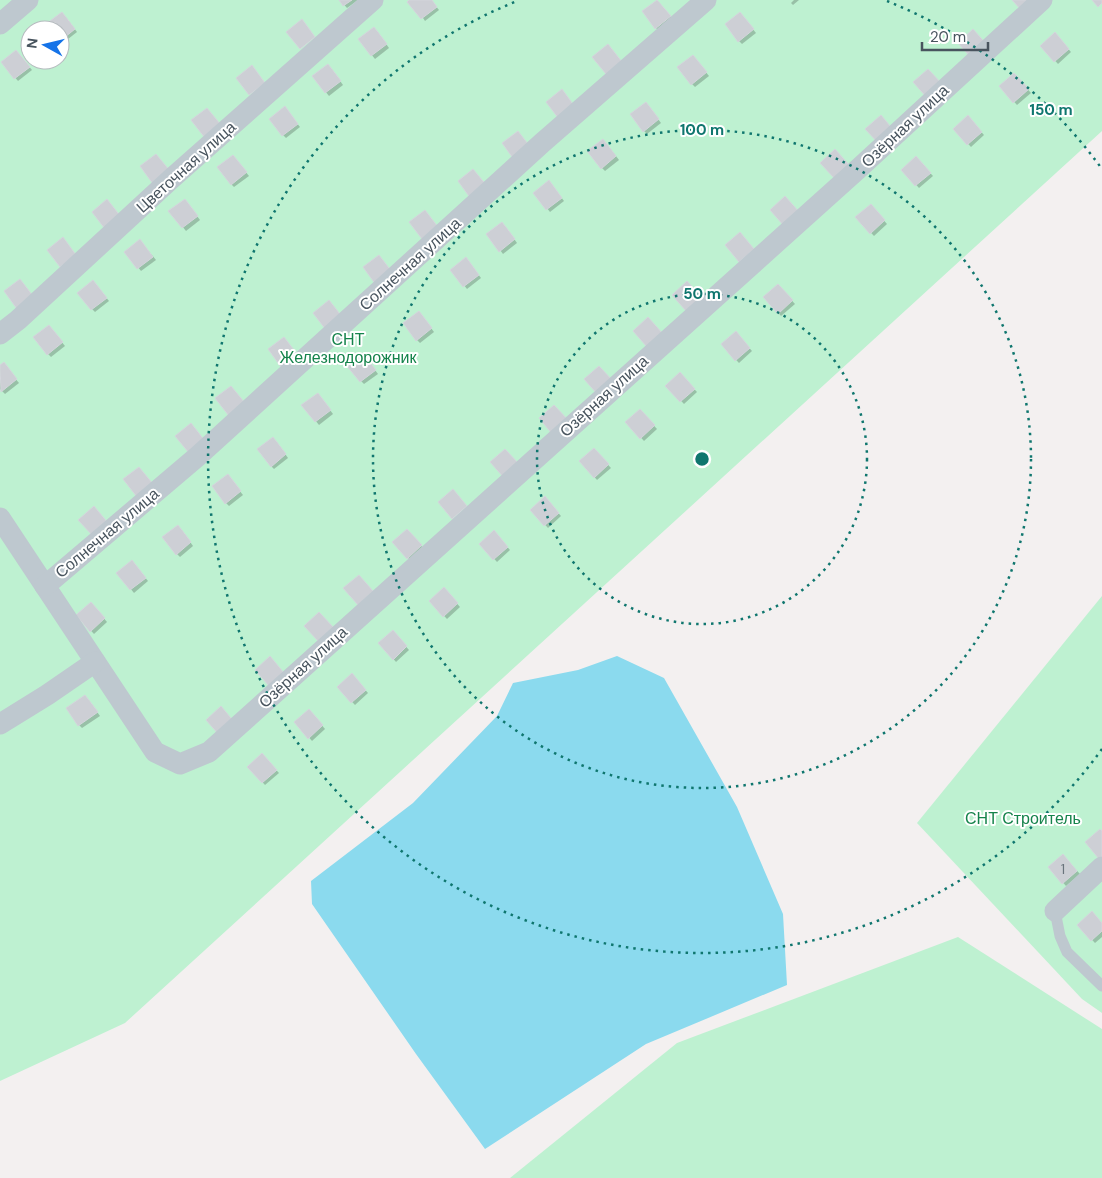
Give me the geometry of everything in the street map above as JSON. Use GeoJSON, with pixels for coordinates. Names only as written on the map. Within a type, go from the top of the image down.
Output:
{"type":"FeatureCollection","features":[{"type":"Feature","properties":{"kind":"street"},"geometry":{"type":"LineString","coordinates":[[0,24],[28,0]]}},
{"type":"Feature","properties":{"kind":"street","name":"Цветочная улица"},"geometry":{"type":"LineString","coordinates":[[0,334],[18,320],[172,179],[373,0]]}},
{"type":"Feature","properties":{"kind":"street","name":"Солнечная улица"},"geometry":{"type":"LineString","coordinates":[[45,586],[198,456],[542,143],[706,0]]}},
{"type":"Feature","properties":{"kind":"street","name":"Озёрная улица"},"geometry":{"type":"LineString","coordinates":[[95,662],[154,752],[180,764],[209,752],[857,170],[1042,0]]}},
{"type":"Feature","properties":{"kind":"street"},"geometry":{"type":"LineString","coordinates":[[0,518],[95,662],[0,724]]}},
{"type":"Feature","properties":{"kind":"street"},"geometry":{"type":"LineString","coordinates":[[1055,911],[1102,867]]}},
{"type":"Feature","properties":{"kind":"lane"},"geometry":{"type":"LineString","coordinates":[[1055,911],[1060,936],[1067,952],[1102,986]]}},
{"type":"Feature","properties":{"kind":"green space","name":"СНТ Железнодорожник"},"geometry":{"type":"Polygon","coordinates":[[[0,0],[1102,0],[1102,131],[125,1023],[0,1081],[0,0]]]}},
{"type":"Feature","properties":{"kind":"green space","name":"СНТ Строитель"},"geometry":{"type":"Polygon","coordinates":[[[1102,596],[1102,1013],[1082,999],[917,823],[1102,596]]]}},
{"type":"Feature","properties":{"kind":"green space"},"geometry":{"type":"Polygon","coordinates":[[[958,937],[1102,1029],[1102,1178],[510,1178],[677,1043],[958,937]]]}},
{"type":"Feature","properties":{"kind":"water"},"geometry":{"type":"Polygon","coordinates":[[[617,656],[664,678],[737,807],[783,914],[787,985],[646,1044],[485,1149],[416,1054],[312,904],[311,881],[413,803],[497,716],[513,683],[578,670],[617,656]]]}},
{"type":"Feature","properties":{"kind":"building"},"geometry":{"type":"Polygon","coordinates":[[[339,0],[352,0],[343,6],[339,0]]]}},
{"type":"Feature","properties":{"kind":"building"},"geometry":{"type":"Polygon","coordinates":[[[409,0],[432,0],[437,7],[421,19],[407,2],[409,0]]]}},
{"type":"Feature","properties":{"kind":"building"},"geometry":{"type":"Polygon","coordinates":[[[657,0],[671,16],[655,29],[642,11],[657,0]]]}},
{"type":"Feature","properties":{"kind":"building"},"geometry":{"type":"Polygon","coordinates":[[[1012,0],[1035,0],[1022,11],[1012,0]]]}},
{"type":"Feature","properties":{"kind":"building"},"geometry":{"type":"Polygon","coordinates":[[[1092,0],[1102,0],[1102,3],[1098,7],[1092,0]]]}},
{"type":"Feature","properties":{"kind":"building"},"geometry":{"type":"Polygon","coordinates":[[[62,12],[68,20],[51,20],[62,12]]]}},
{"type":"Feature","properties":{"kind":"building"},"geometry":{"type":"Polygon","coordinates":[[[740,12],[754,29],[738,42],[725,24],[740,12]]]}},
{"type":"Feature","properties":{"kind":"building"},"geometry":{"type":"Polygon","coordinates":[[[302,19],[315,37],[300,49],[286,32],[302,19]]]}},
{"type":"Feature","properties":{"kind":"building"},"geometry":{"type":"Polygon","coordinates":[[[70,22],[75,29],[70,33],[70,22]]]}},
{"type":"Feature","properties":{"kind":"building"},"geometry":{"type":"Polygon","coordinates":[[[374,27],[387,44],[371,56],[358,39],[374,27]]]}},
{"type":"Feature","properties":{"kind":"building"},"geometry":{"type":"Polygon","coordinates":[[[973,29],[988,46],[972,59],[958,43],[973,29]]]}},
{"type":"Feature","properties":{"kind":"building"},"geometry":{"type":"Polygon","coordinates":[[[1055,32],[1069,49],[1054,62],[1040,46],[1055,32]]]}},
{"type":"Feature","properties":{"kind":"building"},"geometry":{"type":"Polygon","coordinates":[[[608,44],[622,62],[606,74],[592,57],[608,44]]]}},
{"type":"Feature","properties":{"kind":"building"},"geometry":{"type":"Polygon","coordinates":[[[16,50],[20,55],[20,70],[26,70],[14,79],[1,62],[16,50]]]}},
{"type":"Feature","properties":{"kind":"building"},"geometry":{"type":"Polygon","coordinates":[[[693,55],[707,72],[691,85],[677,67],[693,55]]]}},
{"type":"Feature","properties":{"kind":"building"},"geometry":{"type":"Polygon","coordinates":[[[328,64],[341,81],[325,93],[312,76],[328,64]]]}},
{"type":"Feature","properties":{"kind":"building"},"geometry":{"type":"Polygon","coordinates":[[[252,65],[265,83],[249,95],[236,78],[252,65]]]}},
{"type":"Feature","properties":{"kind":"building"},"geometry":{"type":"Polygon","coordinates":[[[928,69],[943,85],[928,99],[913,82],[928,69]]]}},
{"type":"Feature","properties":{"kind":"building"},"geometry":{"type":"Polygon","coordinates":[[[1014,73],[1029,89],[1013,103],[999,86],[1014,73]]]}},
{"type":"Feature","properties":{"kind":"building"},"geometry":{"type":"Polygon","coordinates":[[[562,89],[575,107],[559,119],[546,102],[562,89]]]}},
{"type":"Feature","properties":{"kind":"building"},"geometry":{"type":"Polygon","coordinates":[[[646,102],[659,119],[643,132],[630,114],[646,102]]]}},
{"type":"Feature","properties":{"kind":"building"},"geometry":{"type":"Polygon","coordinates":[[[285,106],[298,124],[282,136],[269,119],[285,106]]]}},
{"type":"Feature","properties":{"kind":"building"},"geometry":{"type":"Polygon","coordinates":[[[207,108],[221,125],[205,138],[191,120],[207,108]]]}},
{"type":"Feature","properties":{"kind":"building"},"geometry":{"type":"Polygon","coordinates":[[[881,115],[895,132],[880,145],[865,129],[881,115]]]}},
{"type":"Feature","properties":{"kind":"building"},"geometry":{"type":"Polygon","coordinates":[[[968,115],[982,132],[967,145],[953,129],[968,115]]]}},
{"type":"Feature","properties":{"kind":"building"},"geometry":{"type":"Polygon","coordinates":[[[518,131],[531,148],[515,161],[502,143],[518,131]]]}},
{"type":"Feature","properties":{"kind":"building"},"geometry":{"type":"Polygon","coordinates":[[[603,139],[616,156],[601,169],[587,151],[603,139]]]}},
{"type":"Feature","properties":{"kind":"building"},"geometry":{"type":"Polygon","coordinates":[[[835,149],[850,166],[835,179],[820,163],[835,149]]]}},
{"type":"Feature","properties":{"kind":"building"},"geometry":{"type":"Polygon","coordinates":[[[156,154],[170,171],[153,184],[140,166],[156,154]]]}},
{"type":"Feature","properties":{"kind":"building"},"geometry":{"type":"Polygon","coordinates":[[[233,155],[247,172],[231,185],[217,167],[233,155]]]}},
{"type":"Feature","properties":{"kind":"building"},"geometry":{"type":"Polygon","coordinates":[[[916,156],[931,173],[915,186],[901,170],[916,156]]]}},
{"type":"Feature","properties":{"kind":"building"},"geometry":{"type":"Polygon","coordinates":[[[473,169],[487,186],[471,199],[458,181],[473,169]]]}},
{"type":"Feature","properties":{"kind":"building"},"geometry":{"type":"Polygon","coordinates":[[[549,180],[562,198],[546,210],[533,193],[549,180]]]}},
{"type":"Feature","properties":{"kind":"building"},"geometry":{"type":"Polygon","coordinates":[[[785,196],[800,213],[784,226],[770,210],[785,196]]]}},
{"type":"Feature","properties":{"kind":"building"},"geometry":{"type":"Polygon","coordinates":[[[107,199],[121,217],[105,229],[92,212],[107,199]]]}},
{"type":"Feature","properties":{"kind":"building"},"geometry":{"type":"Polygon","coordinates":[[[185,199],[198,216],[182,228],[168,211],[185,199]]]}},
{"type":"Feature","properties":{"kind":"building"},"geometry":{"type":"Polygon","coordinates":[[[871,204],[885,220],[870,234],[855,217],[871,204]]]}},
{"type":"Feature","properties":{"kind":"building"},"geometry":{"type":"Polygon","coordinates":[[[425,210],[438,227],[422,239],[409,222],[425,210]]]}},
{"type":"Feature","properties":{"kind":"building"},"geometry":{"type":"Polygon","coordinates":[[[502,222],[515,239],[499,252],[486,234],[502,222]]]}},
{"type":"Feature","properties":{"kind":"building"},"geometry":{"type":"Polygon","coordinates":[[[740,232],[754,249],[739,262],[725,245],[740,232]]]}},
{"type":"Feature","properties":{"kind":"building"},"geometry":{"type":"Polygon","coordinates":[[[63,237],[76,255],[60,267],[47,250],[63,237]]]}},
{"type":"Feature","properties":{"kind":"building"},"geometry":{"type":"Polygon","coordinates":[[[140,239],[153,257],[137,269],[124,252],[140,239]]]}},
{"type":"Feature","properties":{"kind":"building"},"geometry":{"type":"Polygon","coordinates":[[[379,255],[392,272],[376,285],[363,267],[379,255]]]}},
{"type":"Feature","properties":{"kind":"building"},"geometry":{"type":"Polygon","coordinates":[[[466,257],[479,275],[463,287],[450,270],[466,257]]]}},
{"type":"Feature","properties":{"kind":"building"},"geometry":{"type":"Polygon","coordinates":[[[20,279],[33,296],[17,309],[4,291],[20,279]]]}},
{"type":"Feature","properties":{"kind":"building"},"geometry":{"type":"Polygon","coordinates":[[[93,280],[107,298],[91,310],[77,293],[93,280]]]}},
{"type":"Feature","properties":{"kind":"building"},"geometry":{"type":"Polygon","coordinates":[[[687,281],[702,298],[686,311],[672,295],[687,281]]]}},
{"type":"Feature","properties":{"kind":"building"},"geometry":{"type":"Polygon","coordinates":[[[778,284],[793,300],[778,314],[763,297],[778,284]]]}},
{"type":"Feature","properties":{"kind":"building"},"geometry":{"type":"Polygon","coordinates":[[[329,300],[343,318],[326,330],[313,313],[329,300]]]}},
{"type":"Feature","properties":{"kind":"building"},"geometry":{"type":"Polygon","coordinates":[[[419,311],[432,328],[416,341],[403,323],[419,311]]]}},
{"type":"Feature","properties":{"kind":"building"},"geometry":{"type":"Polygon","coordinates":[[[648,317],[663,334],[647,347],[633,331],[648,317]]]}},
{"type":"Feature","properties":{"kind":"building"},"geometry":{"type":"Polygon","coordinates":[[[49,325],[63,342],[47,355],[33,337],[49,325]]]}},
{"type":"Feature","properties":{"kind":"building"},"geometry":{"type":"Polygon","coordinates":[[[736,331],[750,348],[735,361],[721,344],[736,331]]]}},
{"type":"Feature","properties":{"kind":"building"},"geometry":{"type":"Polygon","coordinates":[[[284,337],[297,354],[281,367],[268,349],[284,337]]]}},
{"type":"Feature","properties":{"kind":"building"},"geometry":{"type":"Polygon","coordinates":[[[362,353],[376,370],[360,382],[346,365],[362,353]]]}},
{"type":"Feature","properties":{"kind":"building"},"geometry":{"type":"Polygon","coordinates":[[[4,362],[17,379],[1,392],[0,365],[4,362]]]}},
{"type":"Feature","properties":{"kind":"building"},"geometry":{"type":"Polygon","coordinates":[[[599,366],[614,382],[598,395],[584,379],[599,366]]]}},
{"type":"Feature","properties":{"kind":"building"},"geometry":{"type":"Polygon","coordinates":[[[680,372],[695,389],[680,402],[665,386],[680,372]]]}},
{"type":"Feature","properties":{"kind":"building"},"geometry":{"type":"Polygon","coordinates":[[[231,386],[245,403],[229,416],[215,398],[231,386]]]}},
{"type":"Feature","properties":{"kind":"building"},"geometry":{"type":"Polygon","coordinates":[[[318,393],[331,410],[315,422],[301,405],[318,393]]]}},
{"type":"Feature","properties":{"kind":"building"},"geometry":{"type":"Polygon","coordinates":[[[554,405],[569,421],[553,435],[539,418],[554,405]]]}},
{"type":"Feature","properties":{"kind":"building"},"geometry":{"type":"Polygon","coordinates":[[[640,409],[655,425],[640,439],[625,422],[640,409]]]}},
{"type":"Feature","properties":{"kind":"building"},"geometry":{"type":"Polygon","coordinates":[[[191,423],[205,441],[189,453],[175,436],[191,423]]]}},
{"type":"Feature","properties":{"kind":"building"},"geometry":{"type":"Polygon","coordinates":[[[273,437],[286,454],[271,467],[257,449],[273,437]]]}},
{"type":"Feature","properties":{"kind":"building"},"geometry":{"type":"Polygon","coordinates":[[[594,448],[609,464],[594,478],[579,461],[594,448]]]}},
{"type":"Feature","properties":{"kind":"building"},"geometry":{"type":"Polygon","coordinates":[[[505,449],[520,465],[505,479],[490,462],[505,449]]]}},
{"type":"Feature","properties":{"kind":"building"},"geometry":{"type":"Polygon","coordinates":[[[139,467],[153,484],[137,497],[123,479],[139,467]]]}},
{"type":"Feature","properties":{"kind":"building"},"geometry":{"type":"Polygon","coordinates":[[[228,474],[241,491],[225,504],[212,486],[228,474]]]}},
{"type":"Feature","properties":{"kind":"building"},"geometry":{"type":"Polygon","coordinates":[[[453,489],[467,506],[452,519],[438,502],[453,489]]]}},
{"type":"Feature","properties":{"kind":"building"},"geometry":{"type":"Polygon","coordinates":[[[545,496],[559,513],[544,526],[530,510],[545,496]]]}},
{"type":"Feature","properties":{"kind":"building"},"geometry":{"type":"Polygon","coordinates":[[[94,506],[108,523],[93,536],[78,520],[94,506]]]}},
{"type":"Feature","properties":{"kind":"building"},"geometry":{"type":"Polygon","coordinates":[[[178,525],[191,542],[176,555],[162,537],[178,525]]]}},
{"type":"Feature","properties":{"kind":"building"},"geometry":{"type":"Polygon","coordinates":[[[407,529],[422,545],[407,559],[392,542],[407,529]]]}},
{"type":"Feature","properties":{"kind":"building"},"geometry":{"type":"Polygon","coordinates":[[[494,530],[508,547],[493,560],[479,544],[494,530]]]}},
{"type":"Feature","properties":{"kind":"building"},"geometry":{"type":"Polygon","coordinates":[[[132,560],[146,578],[130,590],[116,573],[132,560]]]}},
{"type":"Feature","properties":{"kind":"building"},"geometry":{"type":"Polygon","coordinates":[[[359,575],[373,591],[358,605],[343,588],[359,575]]]}},
{"type":"Feature","properties":{"kind":"building"},"geometry":{"type":"Polygon","coordinates":[[[444,587],[458,603],[443,617],[429,601],[444,587]]]}},
{"type":"Feature","properties":{"kind":"building"},"geometry":{"type":"Polygon","coordinates":[[[91,602],[105,618],[90,632],[76,615],[91,602]]]}},
{"type":"Feature","properties":{"kind":"building"},"geometry":{"type":"Polygon","coordinates":[[[319,612],[334,628],[319,642],[304,626],[319,612]]]}},
{"type":"Feature","properties":{"kind":"building"},"geometry":{"type":"Polygon","coordinates":[[[393,630],[407,646],[393,660],[378,643],[393,630]]]}},
{"type":"Feature","properties":{"kind":"building"},"geometry":{"type":"Polygon","coordinates":[[[270,656],[284,673],[269,686],[255,670],[270,656]]]}},
{"type":"Feature","properties":{"kind":"building"},"geometry":{"type":"Polygon","coordinates":[[[352,673],[366,690],[351,703],[337,687],[352,673]]]}},
{"type":"Feature","properties":{"kind":"building"},"geometry":{"type":"Polygon","coordinates":[[[85,695],[98,712],[78,726],[66,708],[85,695]]]}},
{"type":"Feature","properties":{"kind":"building"},"geometry":{"type":"Polygon","coordinates":[[[221,706],[235,723],[220,736],[206,720],[221,706]]]}},
{"type":"Feature","properties":{"kind":"building"},"geometry":{"type":"Polygon","coordinates":[[[309,709],[323,725],[308,739],[294,722],[309,709]]]}},
{"type":"Feature","properties":{"kind":"building"},"geometry":{"type":"Polygon","coordinates":[[[262,753],[277,770],[262,783],[247,767],[262,753]]]}},
{"type":"Feature","properties":{"kind":"building"},"geometry":{"type":"Polygon","coordinates":[[[1100,829],[1102,831],[1102,856],[1099,859],[1085,842],[1100,829]]]}},
{"type":"Feature","properties":{"kind":"building"},"geometry":{"type":"Polygon","coordinates":[[[1063,854],[1077,871],[1062,884],[1048,867],[1063,854]]]}},
{"type":"Feature","properties":{"kind":"building"},"geometry":{"type":"Polygon","coordinates":[[[1092,911],[1102,923],[1102,931],[1091,941],[1077,925],[1092,911]]]}}]}
